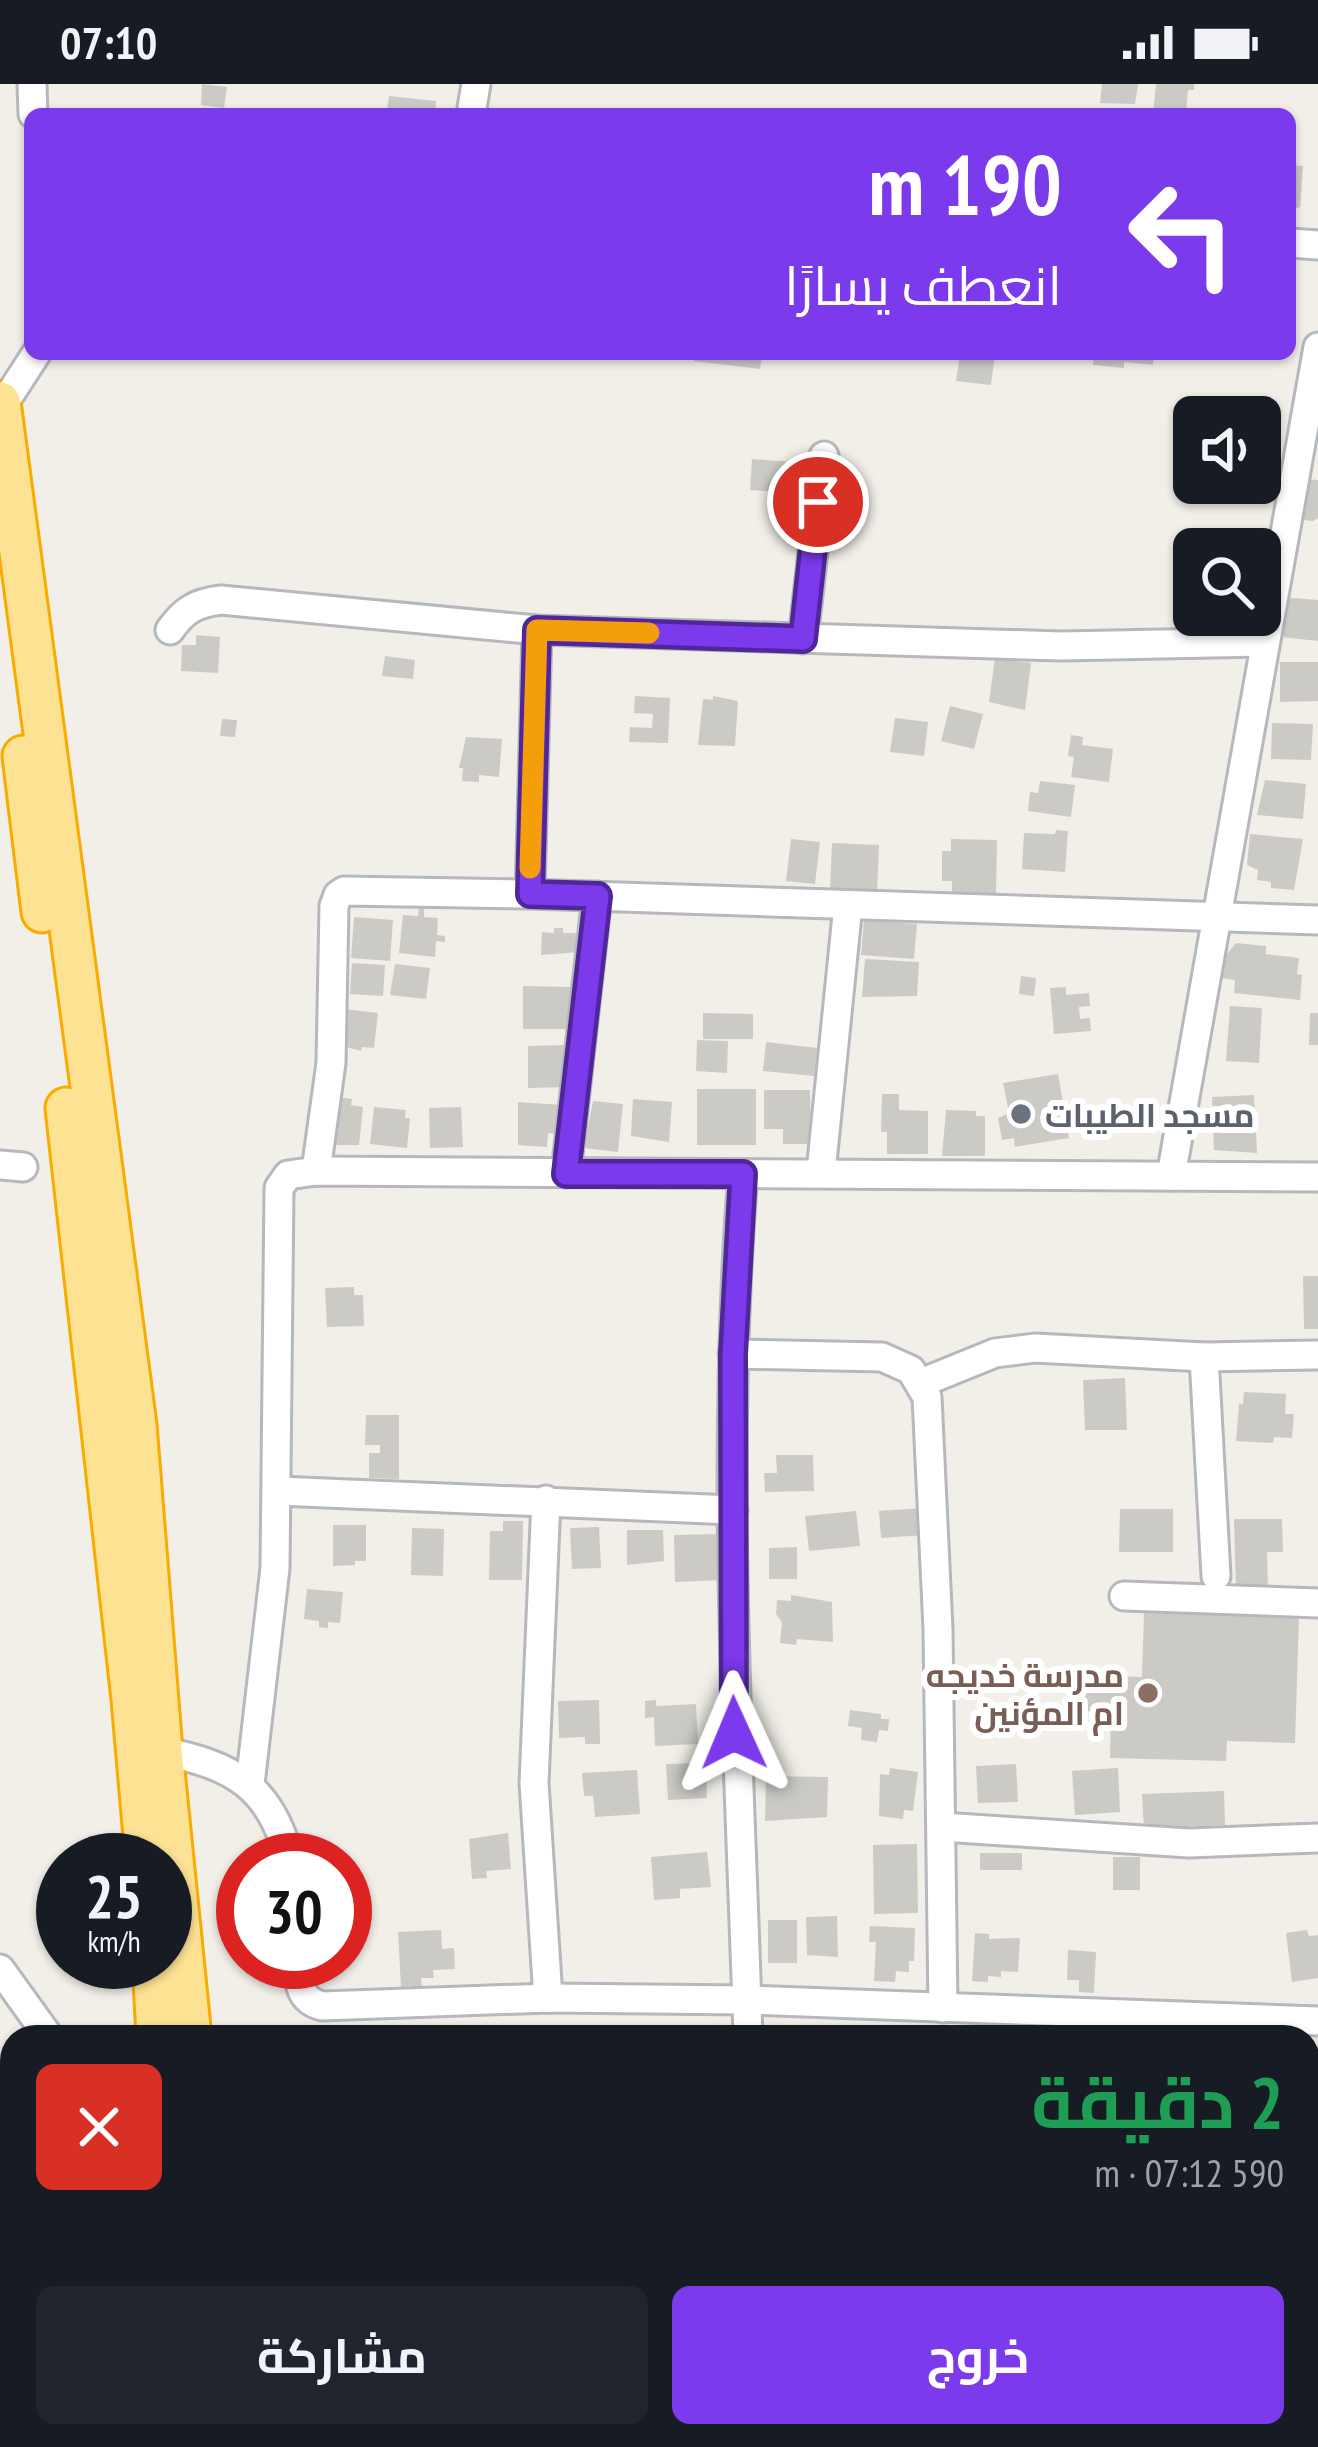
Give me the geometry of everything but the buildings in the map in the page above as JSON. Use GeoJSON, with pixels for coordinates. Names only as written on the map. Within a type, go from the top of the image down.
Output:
{"type":"FeatureCollection","features":[{"type":"Feature","properties":{"kind":"highway"},"geometry":{"type":"LineString","coordinates":[[0,405],[136,1425],[190,2025]]}},
{"type":"Feature","properties":{"kind":"highway"},"geometry":{"type":"LineString","coordinates":[[0,572],[69,1133],[144,1833]]}},
{"type":"Feature","properties":{"kind":"highway"},"geometry":{"type":"LineString","coordinates":[[154,1989],[156,2025]]}},
{"type":"Feature","properties":{"kind":"street"},"geometry":{"type":"LineString","coordinates":[[1171,1176],[1318,347]]}},
{"type":"Feature","properties":{"kind":"street"},"geometry":{"type":"LineString","coordinates":[[0,405],[32,360]]}},
{"type":"Feature","properties":{"kind":"street"},"geometry":{"type":"LineString","coordinates":[[803,639],[824,456]]}},
{"type":"Feature","properties":{"kind":"street"},"geometry":{"type":"LineString","coordinates":[[170,630],[182,613],[201,602],[220,600],[537,630],[1061,646],[1264,642]]}},
{"type":"Feature","properties":{"kind":"street"},"geometry":{"type":"LineString","coordinates":[[530,894],[537,630]]}},
{"type":"Feature","properties":{"kind":"street"},"geometry":{"type":"LineString","coordinates":[[316,1172],[331,1063],[334,906],[344,891],[1318,920]]}},
{"type":"Feature","properties":{"kind":"street"},"geometry":{"type":"LineString","coordinates":[[566,1174],[598,896]]}},
{"type":"Feature","properties":{"kind":"street"},"geometry":{"type":"LineString","coordinates":[[821,1172],[848,905]]}},
{"type":"Feature","properties":{"kind":"street"},"geometry":{"type":"LineString","coordinates":[[250,1784],[275,1568],[279,1188],[288,1175],[821,1172],[1318,1177]]}},
{"type":"Feature","properties":{"kind":"street"},"geometry":{"type":"LineString","coordinates":[[743,1174],[733,1354],[734,1733],[748,2025]]}},
{"type":"Feature","properties":{"kind":"street"},"geometry":{"type":"LineString","coordinates":[[921,1383],[995,1353],[1035,1348],[1204,1357],[1318,1354]]}},
{"type":"Feature","properties":{"kind":"street"},"geometry":{"type":"LineString","coordinates":[[733,1354],[882,1357],[911,1370],[921,1383],[931,1414],[943,2008]]}},
{"type":"Feature","properties":{"kind":"street"},"geometry":{"type":"LineString","coordinates":[[1204,1357],[1216,1576]]}},
{"type":"Feature","properties":{"kind":"street"},"geometry":{"type":"LineString","coordinates":[[278,1491],[733,1510]]}},
{"type":"Feature","properties":{"kind":"street"},"geometry":{"type":"LineString","coordinates":[[546,1500],[534,1783],[548,1998]]}},
{"type":"Feature","properties":{"kind":"street"},"geometry":{"type":"LineString","coordinates":[[1124,1596],[1318,1603]]}},
{"type":"Feature","properties":{"kind":"street"},"geometry":{"type":"LineString","coordinates":[[162,1750],[211,1764],[250,1784],[279,1833]]}},
{"type":"Feature","properties":{"kind":"street"},"geometry":{"type":"LineString","coordinates":[[942,1827],[1189,1843],[1318,1838]]}},
{"type":"Feature","properties":{"kind":"street"},"geometry":{"type":"LineString","coordinates":[[0,1969],[40,2025]]}},
{"type":"Feature","properties":{"kind":"street"},"geometry":{"type":"LineString","coordinates":[[302,1989],[310,2002],[322,2006],[548,1998],[747,2000],[1318,2021]]}},
{"type":"Feature","properties":{"kind":"slow traffic"},"geometry":{"type":"LineString","coordinates":[[530,868],[537,630],[649,633]]}},
{"type":"Feature","properties":{"kind":"place","name":"مسجد الطيبات"},"geometry":{"type":"Point","coordinates":[1021,1114]}},
{"type":"Feature","properties":{"kind":"place","name":"مدرسة خديجه ام المؤنين"},"geometry":{"type":"Point","coordinates":[1148,1693]}},
{"type":"Feature","properties":{"kind":"route"},"geometry":{"type":"LineString","coordinates":[[734,1733],[733,1354],[743,1174],[566,1174],[598,896],[530,894],[537,630],[803,639],[818,502]]}}]}
